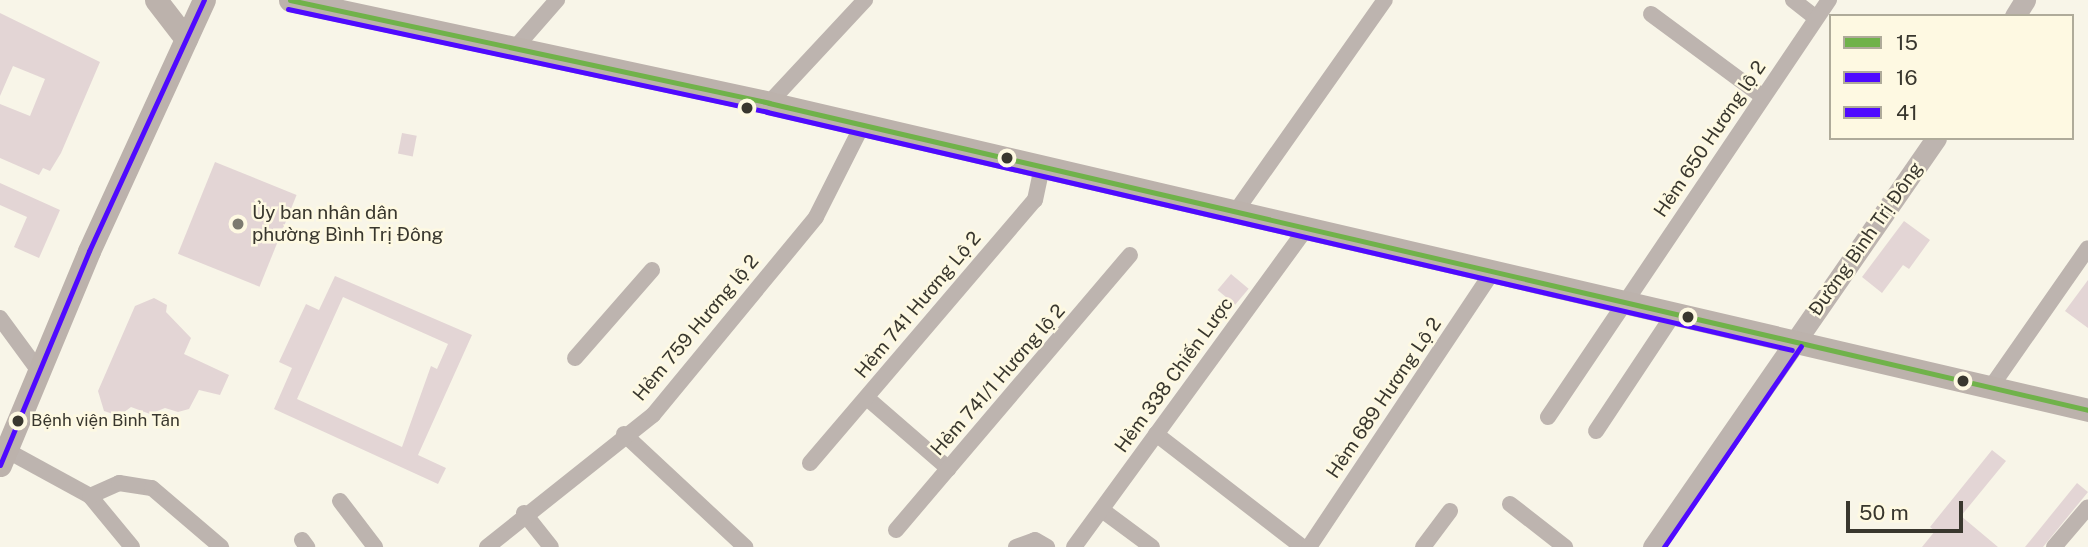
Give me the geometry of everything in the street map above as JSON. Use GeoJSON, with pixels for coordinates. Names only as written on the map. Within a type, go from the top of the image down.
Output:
{"type":"FeatureCollection","features":[{"type":"Feature","properties":{"kind":"main road"},"geometry":{"type":"LineString","coordinates":[[156,0],[186,39]]}},
{"type":"Feature","properties":{"kind":"main road"},"geometry":{"type":"LineString","coordinates":[[3,458],[204,0]]}},
{"type":"Feature","properties":{"kind":"main road"},"geometry":{"type":"LineString","coordinates":[[290,0],[769,103],[2088,410]]}},
{"type":"Feature","properties":{"kind":"street"},"geometry":{"type":"LineString","coordinates":[[515,48],[557,0]]}},
{"type":"Feature","properties":{"kind":"street"},"geometry":{"type":"LineString","coordinates":[[769,103],[865,0]]}},
{"type":"Feature","properties":{"kind":"street"},"geometry":{"type":"LineString","coordinates":[[1236,211],[1385,0]]}},
{"type":"Feature","properties":{"kind":"street"},"geometry":{"type":"LineString","coordinates":[[1793,0],[1816,18]]}},
{"type":"Feature","properties":{"kind":"street","name":"Hẻm 650 Hương lộ 2"},"geometry":{"type":"LineString","coordinates":[[1548,417],[1829,0]]}},
{"type":"Feature","properties":{"kind":"street"},"geometry":{"type":"LineString","coordinates":[[1651,14],[1763,97]]}},
{"type":"Feature","properties":{"kind":"street","name":"Hẻm 759 Hương lộ 2"},"geometry":{"type":"LineString","coordinates":[[487,547],[524,513],[624,434],[653,415],[816,217],[862,126]]}},
{"type":"Feature","properties":{"kind":"street","name":"Đường Bình Trị Đông"},"geometry":{"type":"LineString","coordinates":[[1653,547],[1935,140]]}},
{"type":"Feature","properties":{"kind":"street","name":"Hẻm 741 Hương Lộ 2"},"geometry":{"type":"LineString","coordinates":[[810,463],[1035,200],[1042,166]]}},
{"type":"Feature","properties":{"kind":"street","name":"Hẻm 338 Chiến Lược"},"geometry":{"type":"LineString","coordinates":[[1074,547],[1307,228]]}},
{"type":"Feature","properties":{"kind":"street"},"geometry":{"type":"LineString","coordinates":[[1991,387],[2088,248]]}},
{"type":"Feature","properties":{"kind":"street","name":"Hẻm 741/1 Hương lộ 2"},"geometry":{"type":"LineString","coordinates":[[896,530],[1129,255]]}},
{"type":"Feature","properties":{"kind":"street"},"geometry":{"type":"LineString","coordinates":[[575,358],[652,270]]}},
{"type":"Feature","properties":{"kind":"street","name":"Hẻm 689 Hương Lộ 2"},"geometry":{"type":"LineString","coordinates":[[1309,547],[1493,271]]}},
{"type":"Feature","properties":{"kind":"street"},"geometry":{"type":"LineString","coordinates":[[1596,431],[1675,312]]}},
{"type":"Feature","properties":{"kind":"street"},"geometry":{"type":"LineString","coordinates":[[0,318],[39,371]]}},
{"type":"Feature","properties":{"kind":"street"},"geometry":{"type":"LineString","coordinates":[[866,398],[949,469]]}},
{"type":"Feature","properties":{"kind":"street"},"geometry":{"type":"LineString","coordinates":[[624,434],[746,547]]}},
{"type":"Feature","properties":{"kind":"street"},"geometry":{"type":"LineString","coordinates":[[1156,434],[1302,547]]}},
{"type":"Feature","properties":{"kind":"street"},"geometry":{"type":"LineString","coordinates":[[3,458],[90,496],[132,547]]}},
{"type":"Feature","properties":{"kind":"street"},"geometry":{"type":"LineString","coordinates":[[90,496],[119,483],[152,488],[221,547]]}},
{"type":"Feature","properties":{"kind":"street"},"geometry":{"type":"LineString","coordinates":[[340,501],[374,547]]}},
{"type":"Feature","properties":{"kind":"street"},"geometry":{"type":"LineString","coordinates":[[1510,504],[1565,547]]}},
{"type":"Feature","properties":{"kind":"street"},"geometry":{"type":"LineString","coordinates":[[2054,547],[2088,507]]}},
{"type":"Feature","properties":{"kind":"street"},"geometry":{"type":"LineString","coordinates":[[1102,510],[1152,547]]}},
{"type":"Feature","properties":{"kind":"street"},"geometry":{"type":"LineString","coordinates":[[1423,547],[1450,512]]}},
{"type":"Feature","properties":{"kind":"street"},"geometry":{"type":"LineString","coordinates":[[524,513],[551,547]]}},
{"type":"Feature","properties":{"kind":"street"},"geometry":{"type":"LineString","coordinates":[[1016,547],[1035,540],[1046,547]]}},
{"type":"Feature","properties":{"kind":"building"},"geometry":{"type":"Polygon","coordinates":[[[0,13],[100,62],[61,153],[50,171],[43,168],[39,175],[0,158],[0,104],[30,116],[45,79],[13,66],[0,96],[0,13]]]}},
{"type":"Feature","properties":{"kind":"building"},"geometry":{"type":"Polygon","coordinates":[[[402,133],[417,136],[413,156],[398,154],[402,133]]]}},
{"type":"Feature","properties":{"kind":"building","name":"Ủy ban nhân dân phường Bình Trị Đông"},"geometry":{"type":"Polygon","coordinates":[[[215,162],[297,195],[260,287],[178,254],[215,162]]]}},
{"type":"Feature","properties":{"kind":"building"},"geometry":{"type":"Polygon","coordinates":[[[0,183],[60,210],[39,258],[14,247],[27,217],[0,205],[0,183]]]}},
{"type":"Feature","properties":{"kind":"building"},"geometry":{"type":"Polygon","coordinates":[[[1904,221],[1930,240],[1909,269],[1903,265],[1882,293],[1862,277],[1904,221]]]}},
{"type":"Feature","properties":{"kind":"building"},"geometry":{"type":"Polygon","coordinates":[[[1231,274],[1249,289],[1235,305],[1218,290],[1231,274]]]}},
{"type":"Feature","properties":{"kind":"building"},"geometry":{"type":"Polygon","coordinates":[[[335,276],[472,335],[418,455],[446,468],[438,484],[274,409],[292,368],[279,362],[306,304],[319,310],[335,276]],[[343,297],[297,399],[402,447],[431,366],[437,369],[448,344],[343,297]]]}},
{"type":"Feature","properties":{"kind":"building"},"geometry":{"type":"Polygon","coordinates":[[[2088,280],[2088,328],[2065,311],[2088,280]]]}},
{"type":"Feature","properties":{"kind":"building"},"geometry":{"type":"Polygon","coordinates":[[[154,298],[167,305],[166,312],[191,338],[184,354],[229,375],[220,395],[199,390],[189,409],[178,412],[165,408],[150,414],[131,407],[119,416],[104,411],[98,391],[135,306],[154,298]]]}},
{"type":"Feature","properties":{"kind":"building"},"geometry":{"type":"Polygon","coordinates":[[[1992,450],[2006,461],[1961,516],[1998,547],[1922,547],[1935,531],[1930,527],[1992,450]]]}},
{"type":"Feature","properties":{"kind":"building"},"geometry":{"type":"Polygon","coordinates":[[[2077,483],[2088,492],[2043,547],[2025,547],[2077,483]]]}},
{"type":"Feature","properties":{"kind":"transit line","name":"41"},"geometry":{"type":"LineString","coordinates":[[0,465],[89,251],[204,0]]}},
{"type":"Feature","properties":{"kind":"transit line","name":"15"},"geometry":{"type":"LineString","coordinates":[[290,0],[769,103],[2088,410]]}},
{"type":"Feature","properties":{"kind":"transit line","name":"16"},"geometry":{"type":"LineString","coordinates":[[288,9],[767,112],[1792,350]]}},
{"type":"Feature","properties":{"kind":"transit line","name":"16"},"geometry":{"type":"LineString","coordinates":[[1664,547],[1801,346]]}},
{"type":"Feature","properties":{"kind":"place","name":"Ủy ban nhân dân phường Bình Trị Đông"},"geometry":{"type":"Point","coordinates":[238,224]}},
{"type":"Feature","properties":{"kind":"place","name":"Bệnh viện Bình Tân"},"geometry":{"type":"Point","coordinates":[18,421]}}]}
